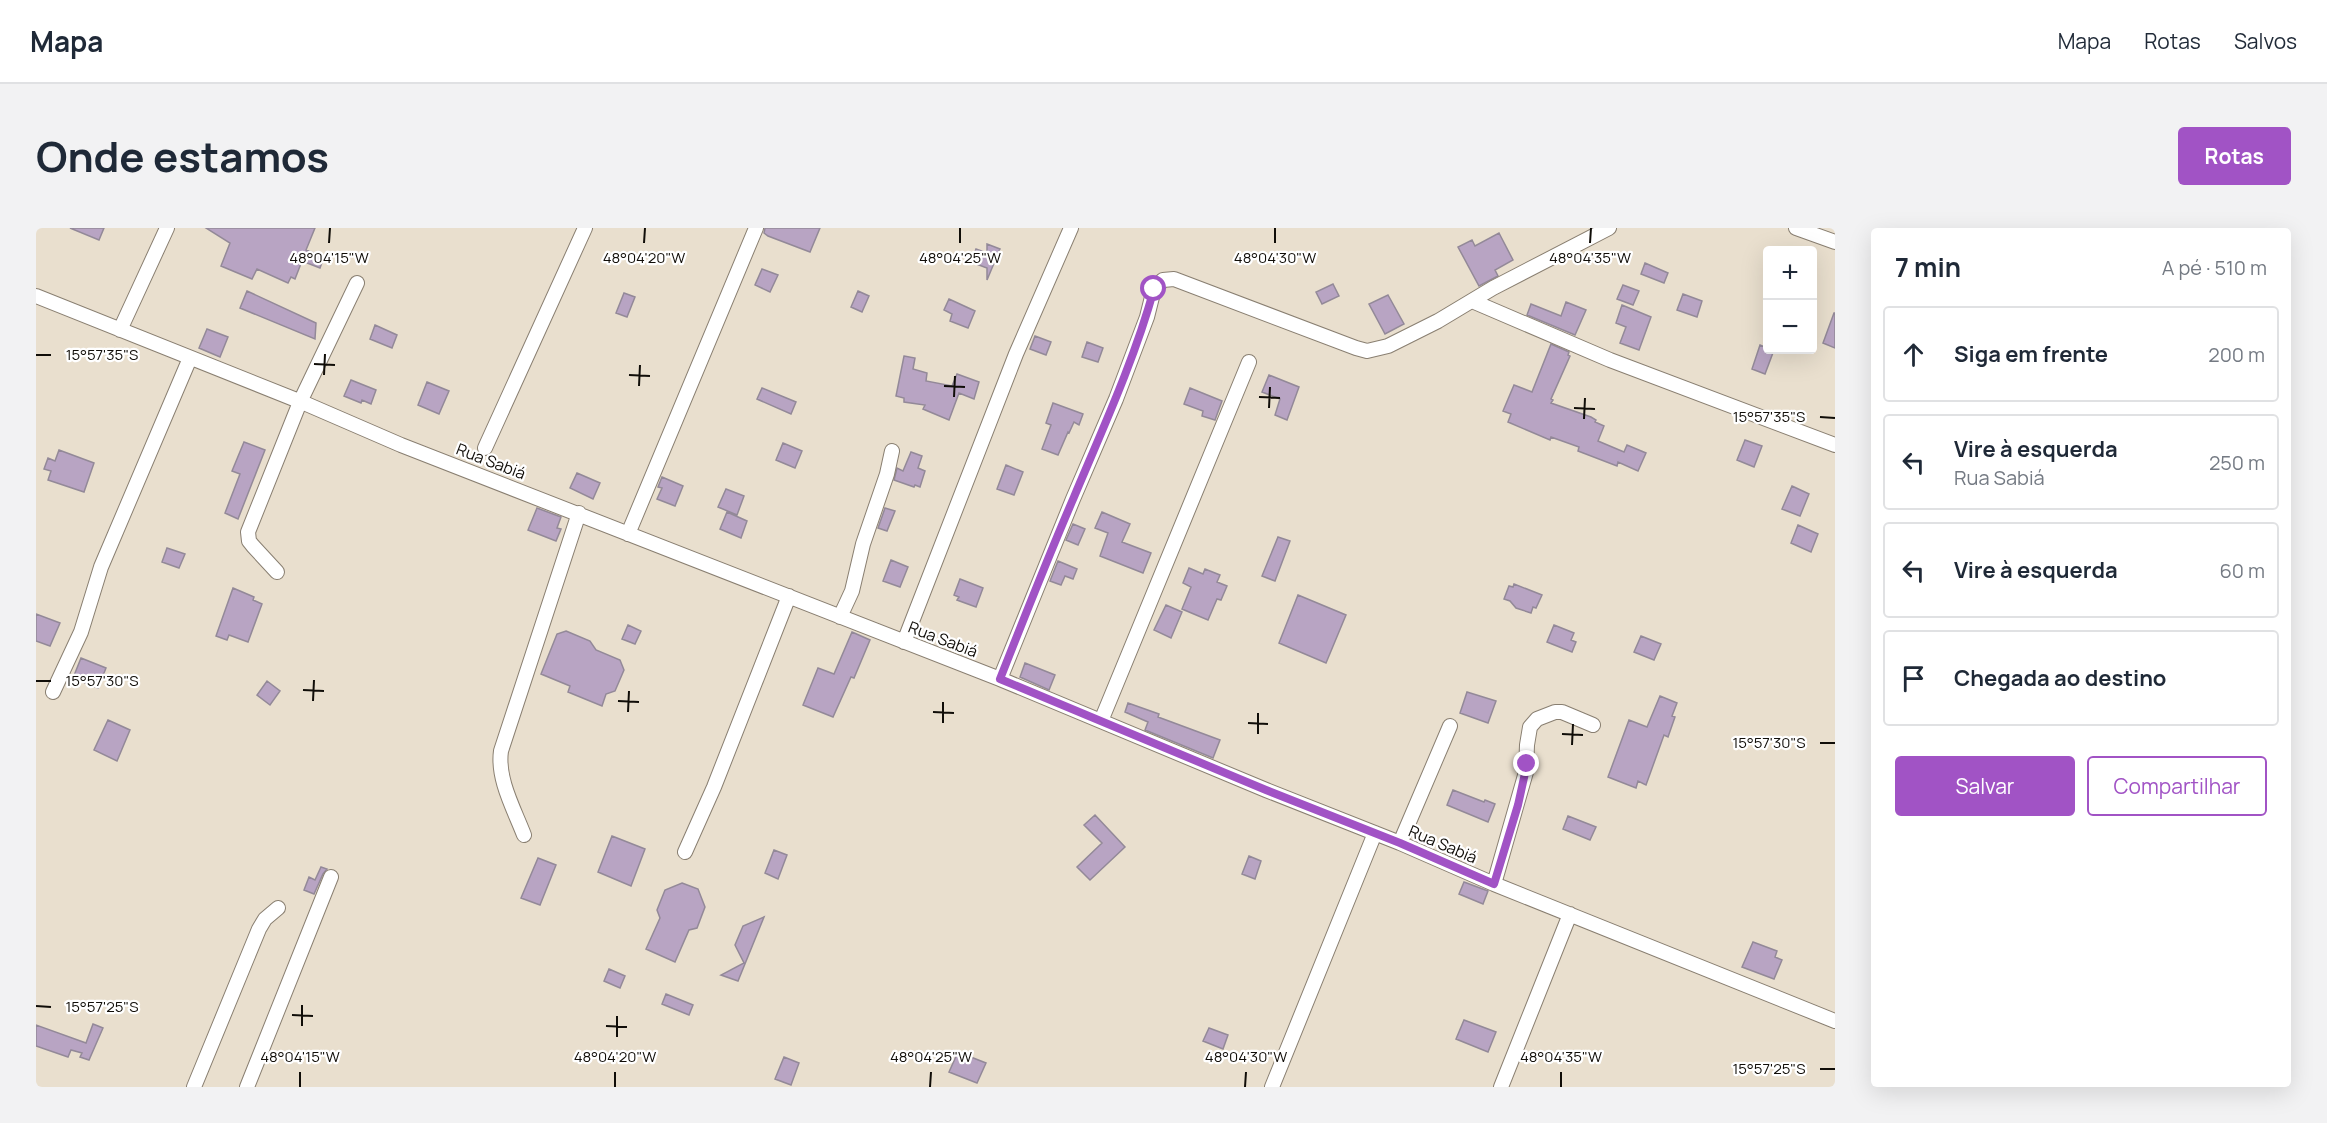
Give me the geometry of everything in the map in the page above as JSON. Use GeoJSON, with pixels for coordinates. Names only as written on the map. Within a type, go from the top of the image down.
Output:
{"type":"FeatureCollection","features":[{"type":"Feature","properties":{"kind":"street"},"geometry":{"type":"LineString","coordinates":[[120,330],[167,228]]}},
{"type":"Feature","properties":{"kind":"street"},"geometry":{"type":"LineString","coordinates":[[484,448],[585,228]]}},
{"type":"Feature","properties":{"kind":"street"},"geometry":{"type":"LineString","coordinates":[[628,534],[756,228]]}},
{"type":"Feature","properties":{"kind":"street"},"geometry":{"type":"LineString","coordinates":[[904,642],[1016,354],[1071,228]]}},
{"type":"Feature","properties":{"kind":"street"},"geometry":{"type":"LineString","coordinates":[[1000,679],[1116,399],[1147,317],[1154,289],[1163,280],[1174,279],[1367,351],[1388,346],[1438,321],[1609,228]]}},
{"type":"Feature","properties":{"kind":"street"},"geometry":{"type":"LineString","coordinates":[[1796,228],[1835,242]]}},
{"type":"Feature","properties":{"kind":"street"},"geometry":{"type":"LineString","coordinates":[[277,572],[249,541],[248,532],[300,402],[357,283]]}},
{"type":"Feature","properties":{"kind":"street","name":"Rua Sabiá"},"geometry":{"type":"LineString","coordinates":[[36,296],[401,445],[1000,679],[1400,843],[1494,884],[1835,1021]]}},
{"type":"Feature","properties":{"kind":"street"},"geometry":{"type":"LineString","coordinates":[[1472,301],[1610,360],[1835,445]]}},
{"type":"Feature","properties":{"kind":"street"},"geometry":{"type":"LineString","coordinates":[[53,692],[81,632],[101,567],[190,358]]}},
{"type":"Feature","properties":{"kind":"street"},"geometry":{"type":"LineString","coordinates":[[1101,721],[1249,362]]}},
{"type":"Feature","properties":{"kind":"street"},"geometry":{"type":"LineString","coordinates":[[840,616],[852,591],[863,544],[887,474],[892,451]]}},
{"type":"Feature","properties":{"kind":"street"},"geometry":{"type":"LineString","coordinates":[[524,835],[502,778],[499,764],[501,751],[579,513]]}},
{"type":"Feature","properties":{"kind":"street"},"geometry":{"type":"LineString","coordinates":[[685,852],[714,787],[789,596]]}},
{"type":"Feature","properties":{"kind":"street"},"geometry":{"type":"LineString","coordinates":[[1494,884],[1526,772],[1530,727],[1537,719],[1555,712],[1562,712],[1593,725]]}},
{"type":"Feature","properties":{"kind":"street"},"geometry":{"type":"LineString","coordinates":[[1400,843],[1450,726]]}},
{"type":"Feature","properties":{"kind":"street"},"geometry":{"type":"LineString","coordinates":[[1272,1087],[1375,833]]}},
{"type":"Feature","properties":{"kind":"street"},"geometry":{"type":"LineString","coordinates":[[247,1087],[331,878]]}},
{"type":"Feature","properties":{"kind":"street"},"geometry":{"type":"LineString","coordinates":[[194,1087],[259,929],[278,908]]}},
{"type":"Feature","properties":{"kind":"street"},"geometry":{"type":"LineString","coordinates":[[1501,1087],[1570,914]]}},
{"type":"Feature","properties":{"kind":"building"},"geometry":{"type":"Polygon","coordinates":[[[70,228],[104,228],[99,240],[70,228]]]}},
{"type":"Feature","properties":{"kind":"building"},"geometry":{"type":"Polygon","coordinates":[[[206,228],[315,228],[306,250],[324,257],[320,268],[302,261],[295,279],[291,277],[288,283],[257,269],[252,279],[221,266],[230,243],[206,228]]]}},
{"type":"Feature","properties":{"kind":"building"},"geometry":{"type":"Polygon","coordinates":[[[765,228],[820,228],[810,252],[768,236],[764,233],[765,228]]]}},
{"type":"Feature","properties":{"kind":"building"},"geometry":{"type":"Polygon","coordinates":[[[1499,233],[1513,260],[1495,270],[1498,276],[1479,286],[1458,247],[1472,240],[1475,246],[1499,233]]]}},
{"type":"Feature","properties":{"kind":"building"},"geometry":{"type":"Polygon","coordinates":[[[987,244],[1000,249],[987,280],[987,268],[971,262],[976,249],[987,253],[987,244]]]}},
{"type":"Feature","properties":{"kind":"building"},"geometry":{"type":"Polygon","coordinates":[[[1645,263],[1668,273],[1664,283],[1641,274],[1645,263]]]}},
{"type":"Feature","properties":{"kind":"building"},"geometry":{"type":"Polygon","coordinates":[[[762,269],[778,275],[770,292],[755,285],[762,269]]]}},
{"type":"Feature","properties":{"kind":"building"},"geometry":{"type":"Polygon","coordinates":[[[1333,284],[1339,296],[1322,304],[1316,292],[1333,284]]]}},
{"type":"Feature","properties":{"kind":"building"},"geometry":{"type":"Polygon","coordinates":[[[1623,285],[1639,291],[1633,305],[1617,299],[1623,285]]]}},
{"type":"Feature","properties":{"kind":"building"},"geometry":{"type":"Polygon","coordinates":[[[247,291],[316,323],[315,339],[240,308],[247,291]]]}},
{"type":"Feature","properties":{"kind":"building"},"geometry":{"type":"Polygon","coordinates":[[[858,291],[869,296],[862,312],[851,307],[858,291]]]}},
{"type":"Feature","properties":{"kind":"building"},"geometry":{"type":"Polygon","coordinates":[[[624,293],[635,297],[627,317],[616,313],[624,293]]]}},
{"type":"Feature","properties":{"kind":"building"},"geometry":{"type":"Polygon","coordinates":[[[1683,294],[1702,301],[1697,317],[1677,310],[1683,294]]]}},
{"type":"Feature","properties":{"kind":"building"},"geometry":{"type":"Polygon","coordinates":[[[1388,295],[1404,324],[1385,334],[1369,304],[1388,295]]]}},
{"type":"Feature","properties":{"kind":"building"},"geometry":{"type":"Polygon","coordinates":[[[949,299],[975,311],[968,328],[950,321],[952,314],[944,310],[949,299]]]}},
{"type":"Feature","properties":{"kind":"building"},"geometry":{"type":"Polygon","coordinates":[[[1566,302],[1586,310],[1575,335],[1527,315],[1531,304],[1561,316],[1566,302]]]}},
{"type":"Feature","properties":{"kind":"building"},"geometry":{"type":"Polygon","coordinates":[[[1622,305],[1651,317],[1639,350],[1620,343],[1626,327],[1616,323],[1622,305]]]}},
{"type":"Feature","properties":{"kind":"building"},"geometry":{"type":"Polygon","coordinates":[[[1835,313],[1835,348],[1823,343],[1835,313]]]}},
{"type":"Feature","properties":{"kind":"building"},"geometry":{"type":"Polygon","coordinates":[[[375,325],[397,335],[392,348],[370,339],[375,325]]]}},
{"type":"Feature","properties":{"kind":"building"},"geometry":{"type":"Polygon","coordinates":[[[207,329],[228,337],[220,357],[199,348],[207,329]]]}},
{"type":"Feature","properties":{"kind":"building"},"geometry":{"type":"Polygon","coordinates":[[[1035,336],[1051,342],[1046,355],[1030,349],[1035,336]]]}},
{"type":"Feature","properties":{"kind":"building"},"geometry":{"type":"Polygon","coordinates":[[[1087,342],[1103,348],[1098,362],[1082,357],[1087,342]]]}},
{"type":"Feature","properties":{"kind":"building"},"geometry":{"type":"Polygon","coordinates":[[[1551,344],[1569,352],[1570,356],[1551,403],[1591,417],[1596,420],[1595,422],[1604,426],[1598,441],[1624,452],[1627,445],[1646,453],[1638,471],[1618,462],[1617,466],[1578,451],[1579,447],[1551,437],[1550,440],[1508,422],[1511,414],[1503,411],[1514,385],[1532,392],[1551,344]]]}},
{"type":"Feature","properties":{"kind":"building"},"geometry":{"type":"Polygon","coordinates":[[[1760,345],[1763,346],[1763,354],[1772,354],[1765,374],[1752,369],[1760,345]]]}},
{"type":"Feature","properties":{"kind":"building"},"geometry":{"type":"Polygon","coordinates":[[[904,356],[915,358],[913,369],[927,373],[926,381],[952,386],[957,374],[979,382],[974,399],[959,393],[949,420],[923,409],[925,405],[904,402],[904,398],[896,396],[904,356]]]}},
{"type":"Feature","properties":{"kind":"building"},"geometry":{"type":"Polygon","coordinates":[[[1269,375],[1299,387],[1287,420],[1275,415],[1280,399],[1262,392],[1269,375]]]}},
{"type":"Feature","properties":{"kind":"building"},"geometry":{"type":"Polygon","coordinates":[[[351,380],[376,390],[371,404],[362,400],[361,403],[344,396],[351,380]]]}},
{"type":"Feature","properties":{"kind":"building"},"geometry":{"type":"Polygon","coordinates":[[[427,382],[449,391],[439,414],[418,405],[427,382]]]}},
{"type":"Feature","properties":{"kind":"building"},"geometry":{"type":"Polygon","coordinates":[[[762,388],[796,402],[791,414],[757,399],[762,388]]]}},
{"type":"Feature","properties":{"kind":"building"},"geometry":{"type":"Polygon","coordinates":[[[1190,388],[1222,401],[1215,420],[1202,416],[1203,411],[1184,404],[1190,388]]]}},
{"type":"Feature","properties":{"kind":"building"},"geometry":{"type":"Polygon","coordinates":[[[1053,403],[1083,414],[1079,425],[1074,422],[1058,455],[1042,449],[1051,425],[1046,423],[1053,403]]]}},
{"type":"Feature","properties":{"kind":"building"},"geometry":{"type":"Polygon","coordinates":[[[1745,440],[1762,446],[1754,467],[1737,460],[1745,440]]]}},
{"type":"Feature","properties":{"kind":"building"},"geometry":{"type":"Polygon","coordinates":[[[244,442],[265,450],[238,519],[225,513],[240,474],[232,471],[244,442]]]}},
{"type":"Feature","properties":{"kind":"building"},"geometry":{"type":"Polygon","coordinates":[[[783,443],[802,451],[795,468],[776,460],[783,443]]]}},
{"type":"Feature","properties":{"kind":"building"},"geometry":{"type":"Polygon","coordinates":[[[59,450],[94,463],[84,492],[48,480],[51,471],[44,469],[48,458],[55,461],[59,450]]]}},
{"type":"Feature","properties":{"kind":"building"},"geometry":{"type":"Polygon","coordinates":[[[911,452],[922,456],[918,468],[925,471],[920,487],[894,480],[897,468],[903,471],[911,452]]]}},
{"type":"Feature","properties":{"kind":"building"},"geometry":{"type":"Polygon","coordinates":[[[1006,465],[1023,472],[1014,495],[997,489],[1006,465]]]}},
{"type":"Feature","properties":{"kind":"building"},"geometry":{"type":"Polygon","coordinates":[[[577,473],[600,483],[593,499],[570,488],[577,473]]]}},
{"type":"Feature","properties":{"kind":"building"},"geometry":{"type":"Polygon","coordinates":[[[662,477],[683,486],[675,506],[657,499],[662,488],[658,487],[662,477]]]}},
{"type":"Feature","properties":{"kind":"building"},"geometry":{"type":"Polygon","coordinates":[[[1792,486],[1809,494],[1800,516],[1782,509],[1792,486]]]}},
{"type":"Feature","properties":{"kind":"building"},"geometry":{"type":"Polygon","coordinates":[[[726,489],[744,496],[737,515],[718,507],[726,489]]]}},
{"type":"Feature","properties":{"kind":"building"},"geometry":{"type":"Polygon","coordinates":[[[537,508],[561,517],[557,528],[561,529],[556,541],[528,530],[537,508]]]}},
{"type":"Feature","properties":{"kind":"building"},"geometry":{"type":"Polygon","coordinates":[[[885,508],[895,511],[887,531],[878,528],[885,508]]]}},
{"type":"Feature","properties":{"kind":"building"},"geometry":{"type":"Polygon","coordinates":[[[727,512],[747,521],[741,538],[720,529],[727,512]]]}},
{"type":"Feature","properties":{"kind":"building"},"geometry":{"type":"Polygon","coordinates":[[[1102,512],[1130,524],[1122,542],[1151,553],[1143,573],[1100,556],[1108,533],[1095,528],[1102,512]]]}},
{"type":"Feature","properties":{"kind":"building"},"geometry":{"type":"Polygon","coordinates":[[[1073,524],[1085,529],[1078,545],[1066,540],[1073,524]]]}},
{"type":"Feature","properties":{"kind":"building"},"geometry":{"type":"Polygon","coordinates":[[[1798,525],[1818,534],[1811,552],[1791,543],[1798,525]]]}},
{"type":"Feature","properties":{"kind":"building"},"geometry":{"type":"Polygon","coordinates":[[[1278,537],[1290,541],[1275,581],[1262,576],[1278,537]]]}},
{"type":"Feature","properties":{"kind":"building"},"geometry":{"type":"Polygon","coordinates":[[[167,548],[185,554],[179,568],[162,562],[167,548]]]}},
{"type":"Feature","properties":{"kind":"building"},"geometry":{"type":"Polygon","coordinates":[[[891,560],[908,567],[900,587],[883,581],[891,560]]]}},
{"type":"Feature","properties":{"kind":"building"},"geometry":{"type":"Polygon","coordinates":[[[1058,561],[1077,569],[1073,579],[1065,576],[1061,585],[1050,581],[1058,561]]]}},
{"type":"Feature","properties":{"kind":"building"},"geometry":{"type":"Polygon","coordinates":[[[1189,568],[1203,574],[1205,569],[1220,575],[1217,582],[1227,586],[1221,600],[1217,599],[1208,620],[1182,609],[1191,587],[1183,583],[1189,568]]]}},
{"type":"Feature","properties":{"kind":"building"},"geometry":{"type":"Polygon","coordinates":[[[960,579],[983,588],[976,607],[957,600],[959,597],[954,595],[960,579]]]}},
{"type":"Feature","properties":{"kind":"building"},"geometry":{"type":"Polygon","coordinates":[[[1514,584],[1542,595],[1531,613],[1516,608],[1510,601],[1504,599],[1509,586],[1513,587],[1514,584]]]}},
{"type":"Feature","properties":{"kind":"building"},"geometry":{"type":"Polygon","coordinates":[[[233,588],[254,597],[253,600],[262,604],[248,642],[229,635],[227,640],[216,636],[233,588]]]}},
{"type":"Feature","properties":{"kind":"building"},"geometry":{"type":"Polygon","coordinates":[[[1298,595],[1346,615],[1326,663],[1279,643],[1298,595]]]}},
{"type":"Feature","properties":{"kind":"building"},"geometry":{"type":"Polygon","coordinates":[[[1166,605],[1182,612],[1171,638],[1154,630],[1166,605]]]}},
{"type":"Feature","properties":{"kind":"building"},"geometry":{"type":"Polygon","coordinates":[[[36,614],[60,623],[50,646],[36,641],[36,614]]]}},
{"type":"Feature","properties":{"kind":"building"},"geometry":{"type":"Polygon","coordinates":[[[628,625],[641,631],[635,644],[622,639],[628,625]]]}},
{"type":"Feature","properties":{"kind":"building"},"geometry":{"type":"Polygon","coordinates":[[[1554,625],[1574,633],[1571,640],[1576,642],[1572,652],[1547,642],[1554,625]]]}},
{"type":"Feature","properties":{"kind":"building"},"geometry":{"type":"Polygon","coordinates":[[[566,631],[590,641],[596,650],[620,660],[624,670],[615,691],[606,694],[602,706],[568,692],[570,686],[541,674],[557,634],[566,631]]]}},
{"type":"Feature","properties":{"kind":"building"},"geometry":{"type":"Polygon","coordinates":[[[852,632],[870,640],[854,678],[851,677],[833,717],[803,705],[818,668],[834,674],[852,632]]]}},
{"type":"Feature","properties":{"kind":"building"},"geometry":{"type":"Polygon","coordinates":[[[1641,636],[1661,644],[1654,660],[1634,652],[1641,636]]]}},
{"type":"Feature","properties":{"kind":"building"},"geometry":{"type":"Polygon","coordinates":[[[81,658],[106,668],[98,688],[73,678],[81,658]]]}},
{"type":"Feature","properties":{"kind":"building"},"geometry":{"type":"Polygon","coordinates":[[[1025,663],[1055,675],[1049,690],[1020,677],[1025,663]]]}},
{"type":"Feature","properties":{"kind":"building"},"geometry":{"type":"Polygon","coordinates":[[[267,681],[280,691],[270,705],[257,695],[267,681]]]}},
{"type":"Feature","properties":{"kind":"building"},"geometry":{"type":"Polygon","coordinates":[[[1467,692],[1496,701],[1488,723],[1460,713],[1467,692]]]}},
{"type":"Feature","properties":{"kind":"building"},"geometry":{"type":"Polygon","coordinates":[[[1660,696],[1677,703],[1672,716],[1675,717],[1668,737],[1664,735],[1646,785],[1638,781],[1636,788],[1608,777],[1629,720],[1647,727],[1660,696]]]}},
{"type":"Feature","properties":{"kind":"building"},"geometry":{"type":"Polygon","coordinates":[[[1128,703],[1220,740],[1213,758],[1145,730],[1148,722],[1125,712],[1128,703]]]}},
{"type":"Feature","properties":{"kind":"building"},"geometry":{"type":"Polygon","coordinates":[[[108,720],[130,730],[117,761],[94,750],[108,720]]]}},
{"type":"Feature","properties":{"kind":"building"},"geometry":{"type":"Polygon","coordinates":[[[1453,790],[1495,804],[1488,822],[1447,805],[1453,790]]]}},
{"type":"Feature","properties":{"kind":"building"},"geometry":{"type":"Polygon","coordinates":[[[1095,815],[1125,847],[1090,880],[1077,867],[1102,843],[1084,825],[1095,815]]]}},
{"type":"Feature","properties":{"kind":"building"},"geometry":{"type":"Polygon","coordinates":[[[1568,816],[1596,827],[1590,840],[1563,829],[1568,816]]]}},
{"type":"Feature","properties":{"kind":"building"},"geometry":{"type":"Polygon","coordinates":[[[612,836],[645,849],[631,886],[598,872],[612,836]]]}},
{"type":"Feature","properties":{"kind":"building"},"geometry":{"type":"Polygon","coordinates":[[[774,850],[787,855],[778,879],[765,873],[774,850]]]}},
{"type":"Feature","properties":{"kind":"building"},"geometry":{"type":"Polygon","coordinates":[[[1249,856],[1261,861],[1255,879],[1242,874],[1249,856]]]}},
{"type":"Feature","properties":{"kind":"building"},"geometry":{"type":"Polygon","coordinates":[[[538,858],[556,865],[540,905],[521,898],[538,858]]]}},
{"type":"Feature","properties":{"kind":"building"},"geometry":{"type":"Polygon","coordinates":[[[321,867],[327,869],[314,894],[304,890],[309,877],[315,880],[321,867]]]}},
{"type":"Feature","properties":{"kind":"building"},"geometry":{"type":"Polygon","coordinates":[[[1464,882],[1488,891],[1483,904],[1459,894],[1464,882]]]}},
{"type":"Feature","properties":{"kind":"building"},"geometry":{"type":"Polygon","coordinates":[[[682,883],[698,889],[705,907],[697,928],[689,930],[675,962],[646,949],[660,918],[657,910],[665,890],[682,883]]]}},
{"type":"Feature","properties":{"kind":"building"},"geometry":{"type":"Polygon","coordinates":[[[764,917],[738,981],[721,975],[744,963],[735,945],[743,926],[764,917]]]}},
{"type":"Feature","properties":{"kind":"building"},"geometry":{"type":"Polygon","coordinates":[[[1753,942],[1777,951],[1775,957],[1782,960],[1774,979],[1742,967],[1753,942]]]}},
{"type":"Feature","properties":{"kind":"building"},"geometry":{"type":"Polygon","coordinates":[[[609,969],[625,976],[620,988],[604,981],[609,969]]]}},
{"type":"Feature","properties":{"kind":"building"},"geometry":{"type":"Polygon","coordinates":[[[666,994],[693,1005],[689,1015],[662,1004],[666,994]]]}},
{"type":"Feature","properties":{"kind":"building"},"geometry":{"type":"Polygon","coordinates":[[[1464,1020],[1496,1032],[1488,1052],[1456,1039],[1464,1020]]]}},
{"type":"Feature","properties":{"kind":"building"},"geometry":{"type":"Polygon","coordinates":[[[93,1024],[103,1028],[89,1060],[80,1057],[82,1053],[71,1050],[68,1057],[36,1046],[36,1025],[86,1043],[93,1024]]]}},
{"type":"Feature","properties":{"kind":"building"},"geometry":{"type":"Polygon","coordinates":[[[1209,1028],[1228,1035],[1223,1049],[1203,1041],[1209,1028]]]}},
{"type":"Feature","properties":{"kind":"building"},"geometry":{"type":"Polygon","coordinates":[[[958,1052],[986,1063],[977,1083],[949,1072],[958,1052]]]}},
{"type":"Feature","properties":{"kind":"building"},"geometry":{"type":"Polygon","coordinates":[[[784,1057],[799,1063],[791,1085],[775,1079],[784,1057]]]}},
{"type":"Feature","properties":{"kind":"route"},"geometry":{"type":"LineString","coordinates":[[1154,289],[1147,317],[1116,399],[1000,679],[1400,843],[1494,884],[1518,805],[1527,764]]}}]}
